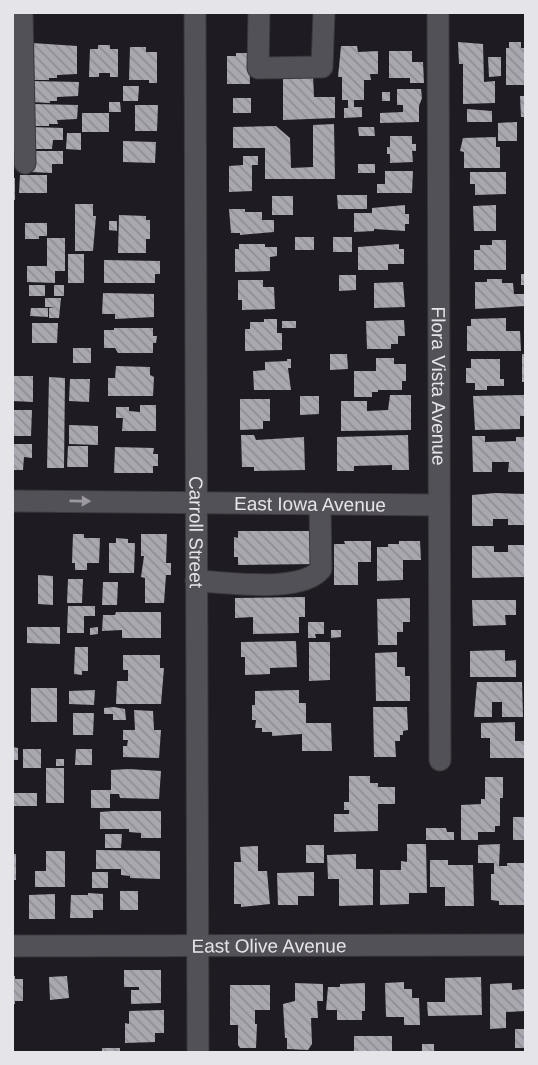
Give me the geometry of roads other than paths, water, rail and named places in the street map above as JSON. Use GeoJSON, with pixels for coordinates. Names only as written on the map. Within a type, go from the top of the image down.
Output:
{"type":"FeatureCollection","features":[{"type":"Feature","properties":{"kind":"street"},"geometry":{"type":"LineString","coordinates":[[22,12],[24,163]]}},
{"type":"Feature","properties":{"kind":"street","name":"Carroll Street"},"geometry":{"type":"LineString","coordinates":[[195,12],[198,1053]]}},
{"type":"Feature","properties":{"kind":"street"},"geometry":{"type":"LineString","coordinates":[[259,12],[258,68],[322,67],[324,12]]}},
{"type":"Feature","properties":{"kind":"street","name":"Flora Vista Avenue"},"geometry":{"type":"LineString","coordinates":[[438,12],[440,760]]}},
{"type":"Feature","properties":{"kind":"street","name":"East Iowa Avenue"},"geometry":{"type":"LineString","coordinates":[[12,500],[439,505]]}},
{"type":"Feature","properties":{"kind":"street"},"geometry":{"type":"LineString","coordinates":[[196,581],[285,583],[300,581],[319,573],[320,503]]}},
{"type":"Feature","properties":{"kind":"street","name":"East Olive Avenue"},"geometry":{"type":"LineString","coordinates":[[12,946],[526,946]]}}]}
